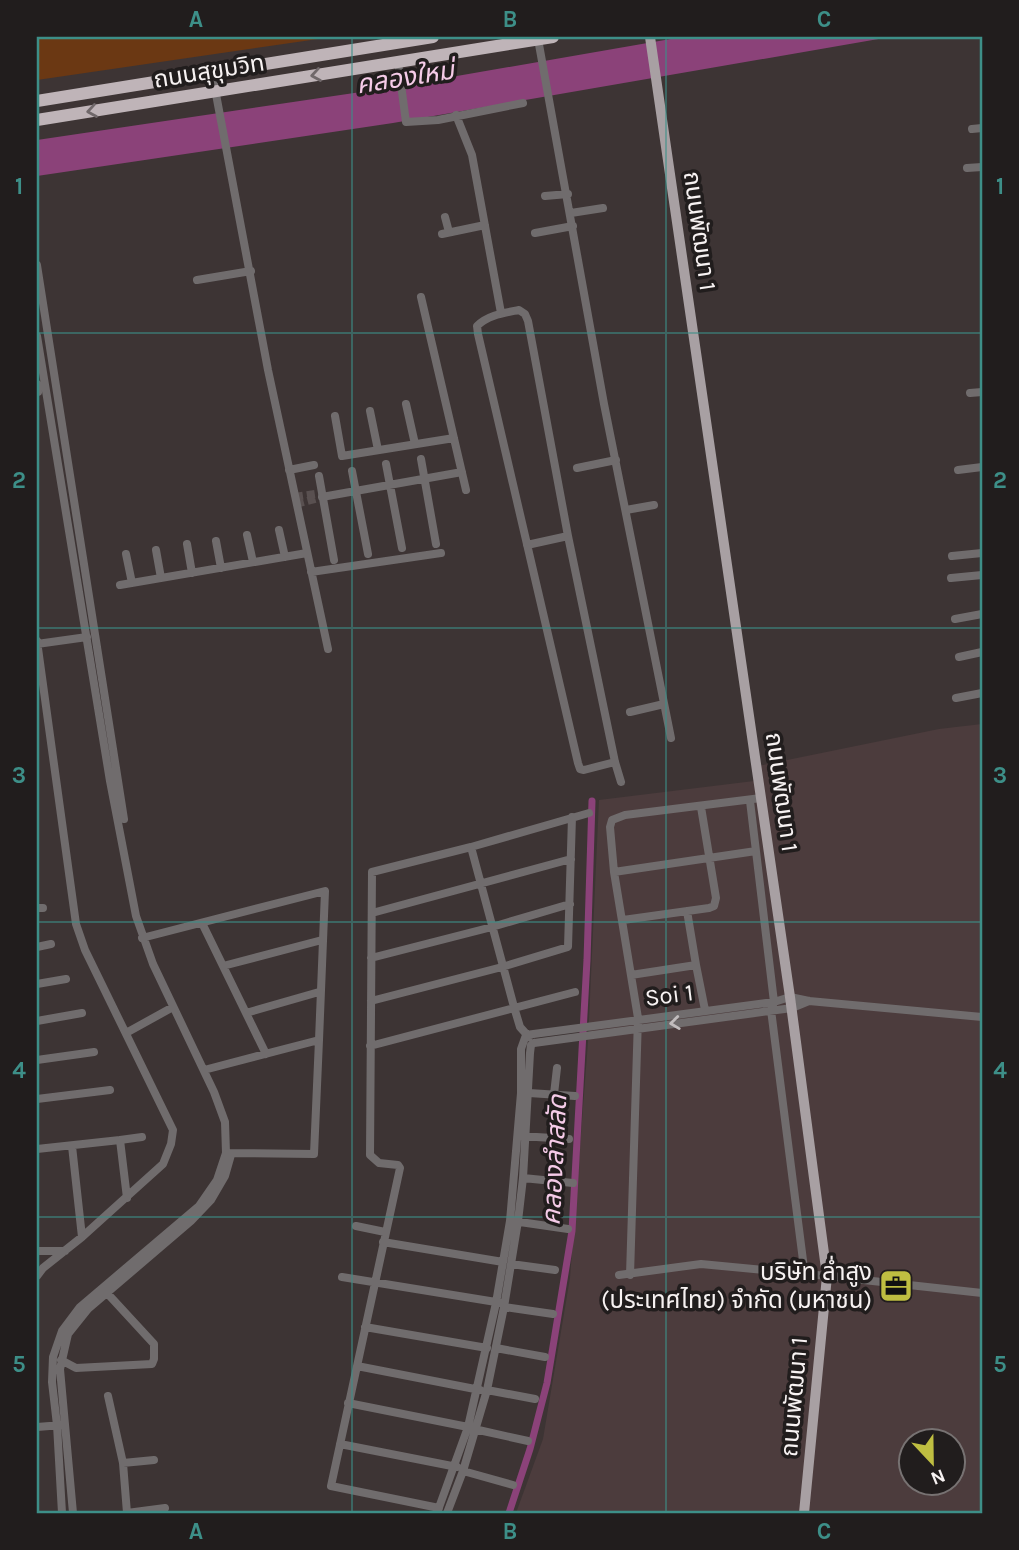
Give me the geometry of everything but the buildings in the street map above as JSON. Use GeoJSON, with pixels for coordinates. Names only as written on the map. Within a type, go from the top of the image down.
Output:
{"type":"FeatureCollection","features":[{"type":"Feature","properties":{"kind":"highway","name":"ถนนสุขุมวิท"},"geometry":{"type":"LineString","coordinates":[[37,101],[433,37]]}},
{"type":"Feature","properties":{"kind":"highway","name":"ถนนสุขุมวิท"},"geometry":{"type":"LineString","coordinates":[[37,120],[217,98],[398,62],[553,37]]}},
{"type":"Feature","properties":{"kind":"main road","name":"ถนนพัฒนา 1"},"geometry":{"type":"LineString","coordinates":[[650,37],[756,800],[791,1003],[827,1276],[804,1513]]}},
{"type":"Feature","properties":{"kind":"street"},"geometry":{"type":"LineString","coordinates":[[538,39],[671,738]]}},
{"type":"Feature","properties":{"kind":"street"},"geometry":{"type":"LineString","coordinates":[[398,62],[406,122],[416,123],[523,103]]}},
{"type":"Feature","properties":{"kind":"street"},"geometry":{"type":"LineString","coordinates":[[212,73],[289,470],[328,649]]}},
{"type":"Feature","properties":{"kind":"street"},"geometry":{"type":"LineString","coordinates":[[456,116],[472,155],[500,313]]}},
{"type":"Feature","properties":{"kind":"street"},"geometry":{"type":"LineString","coordinates":[[972,129],[982,128]]}},
{"type":"Feature","properties":{"kind":"street"},"geometry":{"type":"LineString","coordinates":[[967,168],[982,167]]}},
{"type":"Feature","properties":{"kind":"street"},"geometry":{"type":"LineString","coordinates":[[545,196],[568,194]]}},
{"type":"Feature","properties":{"kind":"street"},"geometry":{"type":"LineString","coordinates":[[571,213],[603,208]]}},
{"type":"Feature","properties":{"kind":"street"},"geometry":{"type":"LineString","coordinates":[[445,217],[445,233],[485,225]]}},
{"type":"Feature","properties":{"kind":"street"},"geometry":{"type":"LineString","coordinates":[[535,233],[573,226]]}},
{"type":"Feature","properties":{"kind":"street"},"geometry":{"type":"LineString","coordinates":[[37,265],[98,683],[142,938],[171,1008],[204,1070],[225,1122],[229,1153],[217,1180],[199,1206],[137,1262],[80,1307],[62,1331],[53,1357],[52,1382],[62,1513]]}},
{"type":"Feature","properties":{"kind":"street"},"geometry":{"type":"LineString","coordinates":[[197,280],[251,271]]}},
{"type":"Feature","properties":{"kind":"street"},"geometry":{"type":"LineString","coordinates":[[421,298],[466,490]]}},
{"type":"Feature","properties":{"kind":"street"},"geometry":{"type":"LineString","coordinates":[[615,762],[580,769],[477,326],[484,319],[500,313],[519,310],[525,314],[528,321],[568,536],[621,782]]}},
{"type":"Feature","properties":{"kind":"street"},"geometry":{"type":"LineString","coordinates":[[37,336],[44,376],[39,390],[80,561],[84,637],[98,683]]}},
{"type":"Feature","properties":{"kind":"street"},"geometry":{"type":"LineString","coordinates":[[44,376],[54,375]]}},
{"type":"Feature","properties":{"kind":"street"},"geometry":{"type":"LineString","coordinates":[[970,393],[982,392]]}},
{"type":"Feature","properties":{"kind":"street"},"geometry":{"type":"LineString","coordinates":[[406,404],[415,444]]}},
{"type":"Feature","properties":{"kind":"street"},"geometry":{"type":"LineString","coordinates":[[370,411],[378,450]]}},
{"type":"Feature","properties":{"kind":"street"},"geometry":{"type":"LineString","coordinates":[[335,415],[342,456],[454,438]]}},
{"type":"Feature","properties":{"kind":"street"},"geometry":{"type":"LineString","coordinates":[[54,446],[65,445]]}},
{"type":"Feature","properties":{"kind":"street"},"geometry":{"type":"LineString","coordinates":[[421,459],[436,544]]}},
{"type":"Feature","properties":{"kind":"street"},"geometry":{"type":"LineString","coordinates":[[577,468],[616,460]]}},
{"type":"Feature","properties":{"kind":"street"},"geometry":{"type":"LineString","coordinates":[[386,464],[402,548]]}},
{"type":"Feature","properties":{"kind":"street"},"geometry":{"type":"LineString","coordinates":[[289,470],[314,465]]}},
{"type":"Feature","properties":{"kind":"street"},"geometry":{"type":"LineString","coordinates":[[957,470],[982,467]]}},
{"type":"Feature","properties":{"kind":"street"},"geometry":{"type":"LineString","coordinates":[[352,471],[368,554]]}},
{"type":"Feature","properties":{"kind":"street"},"geometry":{"type":"LineString","coordinates":[[322,495],[462,472]]}},
{"type":"Feature","properties":{"kind":"street"},"geometry":{"type":"LineString","coordinates":[[319,476],[334,560]]}},
{"type":"Feature","properties":{"kind":"street"},"geometry":{"type":"LineString","coordinates":[[626,510],[654,505]]}},
{"type":"Feature","properties":{"kind":"street"},"geometry":{"type":"LineString","coordinates":[[279,530],[285,556]]}},
{"type":"Feature","properties":{"kind":"street"},"geometry":{"type":"LineString","coordinates":[[247,535],[253,562]]}},
{"type":"Feature","properties":{"kind":"street"},"geometry":{"type":"LineString","coordinates":[[527,545],[568,536]]}},
{"type":"Feature","properties":{"kind":"street"},"geometry":{"type":"LineString","coordinates":[[216,541],[220,568]]}},
{"type":"Feature","properties":{"kind":"street"},"geometry":{"type":"LineString","coordinates":[[187,544],[192,573]]}},
{"type":"Feature","properties":{"kind":"street"},"geometry":{"type":"LineString","coordinates":[[156,550],[161,578]]}},
{"type":"Feature","properties":{"kind":"street"},"geometry":{"type":"LineString","coordinates":[[120,585],[307,553]]}},
{"type":"Feature","properties":{"kind":"street"},"geometry":{"type":"LineString","coordinates":[[312,572],[441,553]]}},
{"type":"Feature","properties":{"kind":"street"},"geometry":{"type":"LineString","coordinates":[[953,556],[982,553]]}},
{"type":"Feature","properties":{"kind":"street"},"geometry":{"type":"LineString","coordinates":[[126,554],[132,583]]}},
{"type":"Feature","properties":{"kind":"street"},"geometry":{"type":"LineString","coordinates":[[951,578],[982,575]]}},
{"type":"Feature","properties":{"kind":"street"},"geometry":{"type":"LineString","coordinates":[[955,620],[982,614]]}},
{"type":"Feature","properties":{"kind":"street"},"geometry":{"type":"LineString","coordinates":[[37,1276],[163,1164],[172,1144],[173,1130],[85,950],[76,924],[37,642],[84,637]]}},
{"type":"Feature","properties":{"kind":"street"},"geometry":{"type":"LineString","coordinates":[[959,657],[982,652]]}},
{"type":"Feature","properties":{"kind":"street"},"geometry":{"type":"LineString","coordinates":[[957,698],[982,693]]}},
{"type":"Feature","properties":{"kind":"street"},"geometry":{"type":"LineString","coordinates":[[630,712],[664,704]]}},
{"type":"Feature","properties":{"kind":"street"},"geometry":{"type":"LineString","coordinates":[[631,1275],[638,1018],[614,872],[610,827],[612,820],[625,815],[756,800],[756,851],[805,1276]]}},
{"type":"Feature","properties":{"kind":"street"},"geometry":{"type":"LineString","coordinates":[[118,804],[124,819]]}},
{"type":"Feature","properties":{"kind":"street"},"geometry":{"type":"LineString","coordinates":[[623,920],[714,906],[716,898],[701,807]]}},
{"type":"Feature","properties":{"kind":"street"},"geometry":{"type":"LineString","coordinates":[[529,1034],[521,1049],[523,1178],[501,1306],[483,1389],[444,1512],[335,1488],[331,1486],[331,1482],[400,1168],[398,1165],[379,1163],[370,1155],[372,872],[471,848],[589,813]]}},
{"type":"Feature","properties":{"kind":"street"},"geometry":{"type":"LineString","coordinates":[[371,1001],[568,947],[572,817]]}},
{"type":"Feature","properties":{"kind":"street"},"geometry":{"type":"LineString","coordinates":[[471,848],[513,1007],[520,1027],[534,1042]]}},
{"type":"Feature","properties":{"kind":"street"},"geometry":{"type":"LineString","coordinates":[[614,872],[756,851]]}},
{"type":"Feature","properties":{"kind":"street"},"geometry":{"type":"LineString","coordinates":[[372,913],[571,859]]}},
{"type":"Feature","properties":{"kind":"street"},"geometry":{"type":"LineString","coordinates":[[142,938],[324,891],[314,1154],[229,1153]]}},
{"type":"Feature","properties":{"kind":"street"},"geometry":{"type":"LineString","coordinates":[[371,958],[570,904]]}},
{"type":"Feature","properties":{"kind":"street"},"geometry":{"type":"LineString","coordinates":[[687,911],[705,1010]]}},
{"type":"Feature","properties":{"kind":"street"},"geometry":{"type":"LineString","coordinates":[[202,923],[266,1055]]}},
{"type":"Feature","properties":{"kind":"street"},"geometry":{"type":"LineString","coordinates":[[223,966],[322,940]]}},
{"type":"Feature","properties":{"kind":"street"},"geometry":{"type":"LineString","coordinates":[[37,947],[51,944]]}},
{"type":"Feature","properties":{"kind":"street"},"geometry":{"type":"LineString","coordinates":[[631,975],[696,965]]}},
{"type":"Feature","properties":{"kind":"street"},"geometry":{"type":"LineString","coordinates":[[37,984],[66,979]]}},
{"type":"Feature","properties":{"kind":"street"},"geometry":{"type":"LineString","coordinates":[[246,1013],[319,992]]}},
{"type":"Feature","properties":{"kind":"street"},"geometry":{"type":"LineString","coordinates":[[370,1046],[575,992]]}},
{"type":"Feature","properties":{"kind":"street"},"geometry":{"type":"LineString","coordinates":[[514,1221],[521,1136],[529,1093],[531,1045],[534,1042],[791,1003],[809,1002],[982,1017]]}},
{"type":"Feature","properties":{"kind":"street","name":"Soi 1"},"geometry":{"type":"LineString","coordinates":[[529,1034],[705,1010],[772,1006]]}},
{"type":"Feature","properties":{"kind":"street"},"geometry":{"type":"LineString","coordinates":[[126,1033],[171,1008]]}},
{"type":"Feature","properties":{"kind":"street"},"geometry":{"type":"LineString","coordinates":[[37,1021],[82,1013]]}},
{"type":"Feature","properties":{"kind":"street"},"geometry":{"type":"LineString","coordinates":[[204,1070],[318,1040]]}},
{"type":"Feature","properties":{"kind":"street"},"geometry":{"type":"LineString","coordinates":[[37,1060],[94,1052]]}},
{"type":"Feature","properties":{"kind":"street"},"geometry":{"type":"LineString","coordinates":[[554,1094],[557,1068]]}},
{"type":"Feature","properties":{"kind":"street"},"geometry":{"type":"LineString","coordinates":[[37,1099],[110,1090]]}},
{"type":"Feature","properties":{"kind":"street"},"geometry":{"type":"LineString","coordinates":[[529,1093],[575,1096]]}},
{"type":"Feature","properties":{"kind":"street"},"geometry":{"type":"LineString","coordinates":[[521,1136],[569,1139]]}},
{"type":"Feature","properties":{"kind":"street"},"geometry":{"type":"LineString","coordinates":[[37,1149],[142,1137]]}},
{"type":"Feature","properties":{"kind":"street"},"geometry":{"type":"LineString","coordinates":[[120,1140],[127,1198]]}},
{"type":"Feature","properties":{"kind":"street"},"geometry":{"type":"LineString","coordinates":[[72,1146],[82,1237]]}},
{"type":"Feature","properties":{"kind":"street"},"geometry":{"type":"LineString","coordinates":[[523,1178],[573,1183]]}},
{"type":"Feature","properties":{"kind":"street"},"geometry":{"type":"LineString","coordinates":[[514,1221],[568,1229]]}},
{"type":"Feature","properties":{"kind":"street"},"geometry":{"type":"LineString","coordinates":[[356,1226],[385,1232]]}},
{"type":"Feature","properties":{"kind":"street"},"geometry":{"type":"LineString","coordinates":[[383,1242],[555,1270]]}},
{"type":"Feature","properties":{"kind":"street"},"geometry":{"type":"LineString","coordinates":[[37,1251],[65,1251]]}},
{"type":"Feature","properties":{"kind":"street"},"geometry":{"type":"LineString","coordinates":[[73,1513],[57,1425],[61,1360],[68,1334],[88,1309],[137,1262]]}},
{"type":"Feature","properties":{"kind":"street"},"geometry":{"type":"LineString","coordinates":[[619,1275],[631,1275],[651,1269],[712,1264],[982,1293]]}},
{"type":"Feature","properties":{"kind":"street"},"geometry":{"type":"LineString","coordinates":[[342,1277],[553,1314]]}},
{"type":"Feature","properties":{"kind":"street"},"geometry":{"type":"LineString","coordinates":[[61,1360],[76,1368],[152,1364],[154,1344],[107,1293]]}},
{"type":"Feature","properties":{"kind":"street"},"geometry":{"type":"LineString","coordinates":[[366,1325],[545,1357]]}},
{"type":"Feature","properties":{"kind":"street"},"geometry":{"type":"LineString","coordinates":[[357,1365],[535,1399]]}},
{"type":"Feature","properties":{"kind":"street"},"geometry":{"type":"LineString","coordinates":[[108,1396],[123,1463],[127,1513],[165,1508]]}},
{"type":"Feature","properties":{"kind":"street"},"geometry":{"type":"LineString","coordinates":[[347,1405],[528,1441]]}},
{"type":"Feature","properties":{"kind":"street"},"geometry":{"type":"LineString","coordinates":[[37,1427],[57,1425]]}},
{"type":"Feature","properties":{"kind":"street"},"geometry":{"type":"LineString","coordinates":[[340,1445],[459,1470],[513,1485]]}},
{"type":"Feature","properties":{"kind":"street"},"geometry":{"type":"LineString","coordinates":[[123,1463],[154,1460]]}},
{"type":"Feature","properties":{"kind":"shaded area"},"geometry":{"type":"Polygon","coordinates":[[[37,37],[332,37],[37,80],[37,37]]]}},
{"type":"Feature","properties":{"kind":"shaded area"},"geometry":{"type":"Polygon","coordinates":[[[682,37],[890,37],[393,123],[37,176],[37,140],[388,88],[682,37]]]}},
{"type":"Feature","properties":{"kind":"shaded area"},"geometry":{"type":"Polygon","coordinates":[[[982,724],[982,1513],[516,1513],[543,1439],[570,1278],[588,1042],[599,800],[754,781],[753,767],[939,729],[982,724]]]}},
{"type":"Feature","properties":{"kind":"waterway","name":"คลองลำสลัด"},"geometry":{"type":"LineString","coordinates":[[509,1513],[530,1449],[547,1383],[572,1231],[587,960],[592,801]]}},
{"type":"Feature","properties":{"kind":"tunnel"},"geometry":{"type":"LineString","coordinates":[[295,497],[321,493]]}},
{"type":"Feature","properties":{"kind":"tunnel"},"geometry":{"type":"LineString","coordinates":[[296,504],[322,497]]}},
{"type":"Feature","properties":{"kind":"place","name":"บริษัท ล่ำสูง (ประเทศไทย) จำกัด (มหาชน)"},"geometry":{"type":"Point","coordinates":[896,1286]}},
{"type":"Feature","properties":{"kind":"water label","name":"คลองใหม่"},"geometry":{"type":"Point","coordinates":[405,77]}}]}
